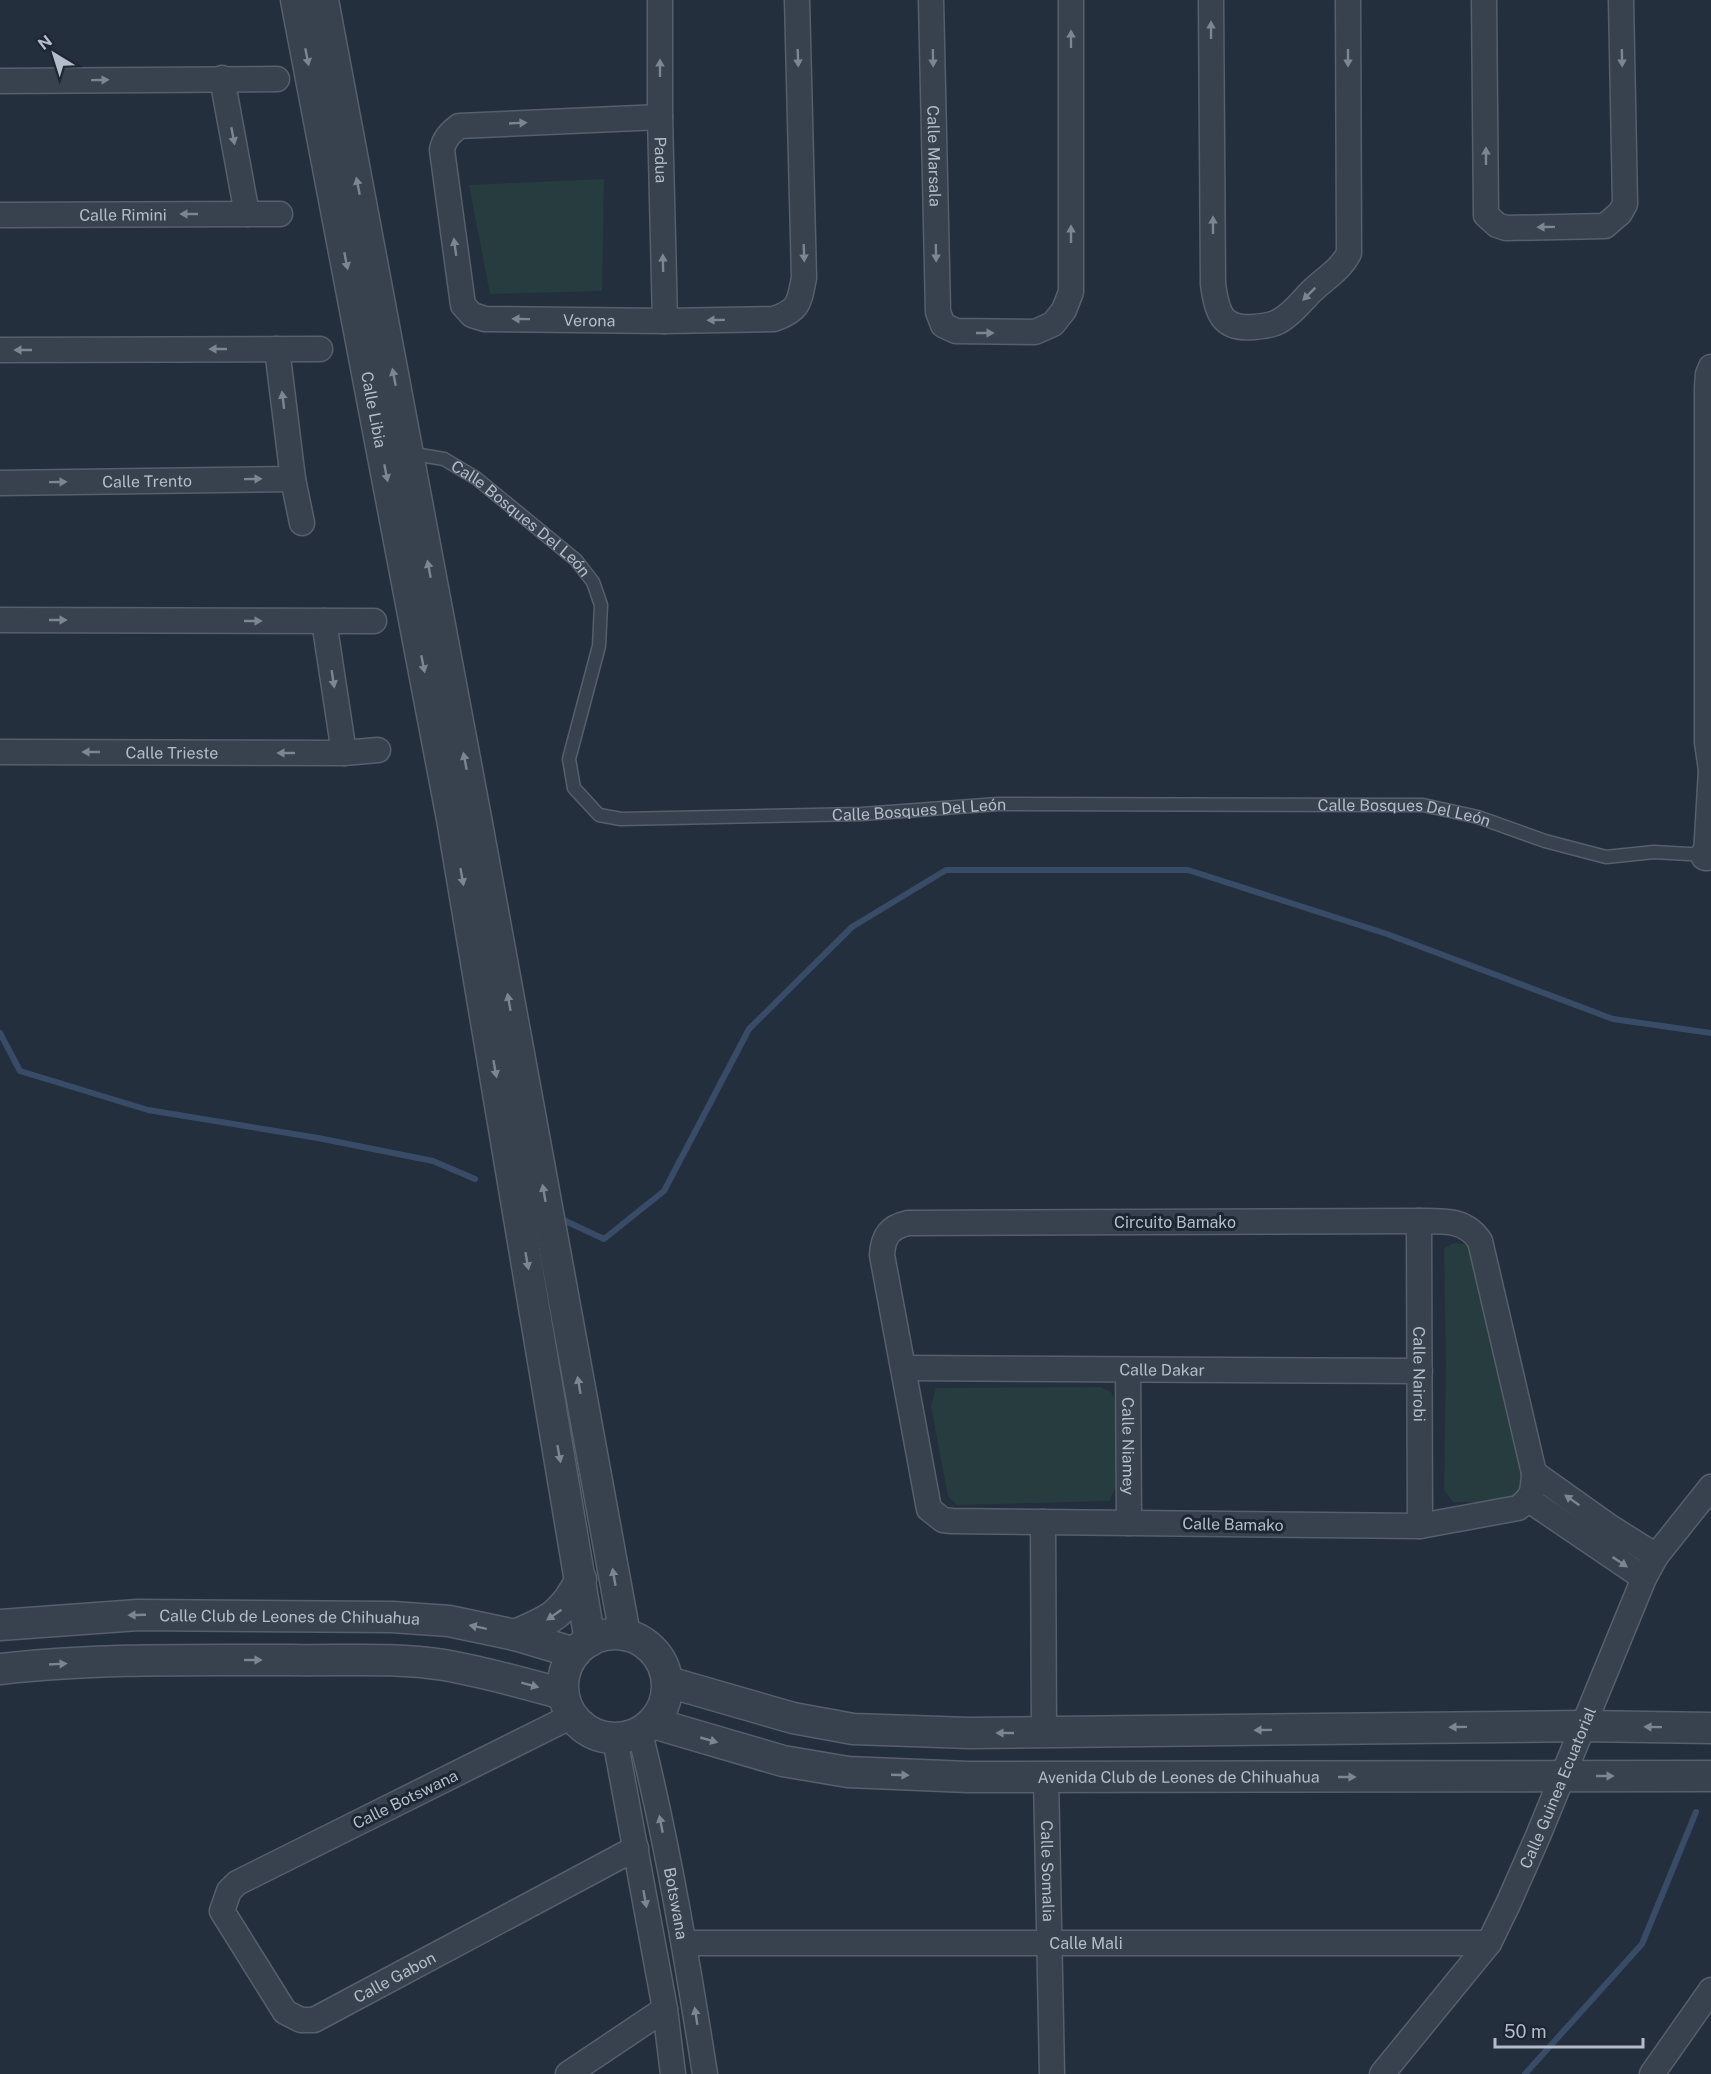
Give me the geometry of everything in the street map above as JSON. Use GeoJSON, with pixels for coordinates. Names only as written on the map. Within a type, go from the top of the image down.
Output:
{"type":"FeatureCollection","features":[{"type":"Feature","properties":{"kind":"street","name":"Calle Libia"},"geometry":{"type":"LineString","coordinates":[[296,0],[464,819]]}},
{"type":"Feature","properties":{"kind":"street","name":"Calle Libia"},"geometry":{"type":"LineString","coordinates":[[323,0],[408,452],[464,819]]}},
{"type":"Feature","properties":{"kind":"street","name":"Padua"},"geometry":{"type":"LineString","coordinates":[[660,0],[660,117],[665,321]]}},
{"type":"Feature","properties":{"kind":"street","name":"Verona"},"geometry":{"type":"LineString","coordinates":[[660,117],[459,126],[450,133],[442,150],[463,305],[472,315],[485,319],[665,321],[774,319],[790,313],[799,301],[804,278],[797,0]]}},
{"type":"Feature","properties":{"kind":"street","name":"Calle Marsala"},"geometry":{"type":"LineString","coordinates":[[932,0],[938,312],[943,325],[956,331],[1035,332],[1053,324],[1064,310],[1071,292],[1071,0]]}},
{"type":"Feature","properties":{"kind":"street"},"geometry":{"type":"LineString","coordinates":[[1211,0],[1213,284],[1216,302],[1222,316],[1228,323],[1239,328],[1270,325],[1286,317],[1315,288],[1343,265],[1349,253],[1348,0]]}},
{"type":"Feature","properties":{"kind":"street"},"geometry":{"type":"LineString","coordinates":[[1484,0],[1486,215],[1497,225],[1506,228],[1605,226],[1620,213],[1625,204],[1621,0]]}},
{"type":"Feature","properties":{"kind":"street"},"geometry":{"type":"LineString","coordinates":[[222,78],[247,214]]}},
{"type":"Feature","properties":{"kind":"street"},"geometry":{"type":"LineString","coordinates":[[0,81],[277,79]]}},
{"type":"Feature","properties":{"kind":"street","name":"Calle Rimini"},"geometry":{"type":"LineString","coordinates":[[0,215],[280,214]]}},
{"type":"Feature","properties":{"kind":"street"},"geometry":{"type":"LineString","coordinates":[[277,349],[293,479],[302,523]]}},
{"type":"Feature","properties":{"kind":"street"},"geometry":{"type":"LineString","coordinates":[[0,350],[320,349]]}},
{"type":"Feature","properties":{"kind":"street"},"geometry":{"type":"LineString","coordinates":[[1708,854],[1711,770],[1707,742],[1707,387],[1711,367]]}},
{"type":"Feature","properties":{"kind":"street","name":"Calle Trento"},"geometry":{"type":"LineString","coordinates":[[0,483],[293,479]]}},
{"type":"Feature","properties":{"kind":"street"},"geometry":{"type":"LineString","coordinates":[[0,620],[374,621]]}},
{"type":"Feature","properties":{"kind":"street"},"geometry":{"type":"LineString","coordinates":[[324,621],[344,753]]}},
{"type":"Feature","properties":{"kind":"street","name":"Calle Trieste"},"geometry":{"type":"LineString","coordinates":[[0,752],[344,753],[378,750]]}},
{"type":"Feature","properties":{"kind":"street"},"geometry":{"type":"LineString","coordinates":[[464,819],[581,1579],[583,1647]]}},
{"type":"Feature","properties":{"kind":"street"},"geometry":{"type":"LineString","coordinates":[[464,819],[625,1635]]}},
{"type":"Feature","properties":{"kind":"street","name":"Calle Nairobi"},"geometry":{"type":"LineString","coordinates":[[1419,1221],[1420,1526]]}},
{"type":"Feature","properties":{"kind":"street","name":"Circuito Bamako"},"geometry":{"type":"LineString","coordinates":[[888,1233],[897,1225],[908,1223],[1452,1221],[1464,1225],[1475,1232],[1480,1240],[1534,1473]]}},
{"type":"Feature","properties":{"kind":"street","name":"Calle Bamako"},"geometry":{"type":"LineString","coordinates":[[888,1233],[883,1243],[882,1255],[926,1500],[929,1509],[943,1520],[1420,1526],[1518,1508],[1529,1500]]}},
{"type":"Feature","properties":{"kind":"street","name":"Calle Dakar"},"geometry":{"type":"LineString","coordinates":[[904,1368],[1420,1371]]}},
{"type":"Feature","properties":{"kind":"street","name":"Calle Niamey"},"geometry":{"type":"LineString","coordinates":[[1128,1370],[1129,1523]]}},
{"type":"Feature","properties":{"kind":"street"},"geometry":{"type":"LineString","coordinates":[[1534,1473],[1529,1500],[1644,1578]]}},
{"type":"Feature","properties":{"kind":"street"},"geometry":{"type":"LineString","coordinates":[[1534,1473],[1610,1527],[1656,1556]]}},
{"type":"Feature","properties":{"kind":"street","name":"Calle Guinea Ecuatorial"},"geometry":{"type":"LineString","coordinates":[[1382,2074],[1489,1943],[1513,1894],[1644,1578],[1656,1556],[1711,1487]]}},
{"type":"Feature","properties":{"kind":"street"},"geometry":{"type":"LineString","coordinates":[[1043,1522],[1044,1733]]}},
{"type":"Feature","properties":{"kind":"street"},"geometry":{"type":"LineString","coordinates":[[514,1635],[553,1617],[564,1608],[581,1579]]}},
{"type":"Feature","properties":{"kind":"street","name":"Calle Club de Leones de Chihuahua"},"geometry":{"type":"LineString","coordinates":[[0,1625],[138,1615],[392,1617],[449,1621],[583,1647]]}},
{"type":"Feature","properties":{"kind":"street"},"geometry":{"type":"LineString","coordinates":[[607,1635],[625,1635],[641,1640],[654,1651],[664,1665],[668,1682],[665,1704],[636,1731],[599,1736],[584,1728],[568,1705],[563,1679],[568,1665],[583,1647],[607,1635]]}},
{"type":"Feature","properties":{"kind":"street"},"geometry":{"type":"LineString","coordinates":[[0,1669],[139,1659],[390,1661],[443,1665],[503,1678],[568,1705]]}},
{"type":"Feature","properties":{"kind":"street"},"geometry":{"type":"LineString","coordinates":[[668,1682],[793,1718],[853,1729],[1044,1733],[1584,1726],[1711,1728]]}},
{"type":"Feature","properties":{"kind":"street","name":"Calle Botswana"},"geometry":{"type":"LineString","coordinates":[[237,1883],[568,1705]]}},
{"type":"Feature","properties":{"kind":"street","name":"Avenida Club de Leones de Chihuahua"},"geometry":{"type":"LineString","coordinates":[[636,1731],[848,1772],[968,1777],[1711,1776]]}},
{"type":"Feature","properties":{"kind":"street","name":"Botswana"},"geometry":{"type":"LineString","coordinates":[[636,1731],[636,1848],[665,2009],[673,2074]]}},
{"type":"Feature","properties":{"kind":"street","name":"Botswana"},"geometry":{"type":"LineString","coordinates":[[636,1731],[653,1786],[684,1943],[705,2074]]}},
{"type":"Feature","properties":{"kind":"street","name":"Calle Somalia"},"geometry":{"type":"LineString","coordinates":[[1046,1777],[1052,2074]]}},
{"type":"Feature","properties":{"kind":"street","name":"Calle Gabon"},"geometry":{"type":"LineString","coordinates":[[237,1883],[229,1891],[222,1911],[285,2012],[302,2020],[314,2020],[636,1848]]}},
{"type":"Feature","properties":{"kind":"street","name":"Calle Mali"},"geometry":{"type":"LineString","coordinates":[[684,1943],[1489,1943]]}},
{"type":"Feature","properties":{"kind":"street"},"geometry":{"type":"LineString","coordinates":[[1652,2074],[1711,1990]]}},
{"type":"Feature","properties":{"kind":"street"},"geometry":{"type":"LineString","coordinates":[[568,2074],[665,2009]]}},
{"type":"Feature","properties":{"kind":"lane","name":"Calle Bosques Del León"},"geometry":{"type":"LineString","coordinates":[[408,452],[444,459],[476,478],[576,560],[593,582],[601,605],[599,646],[569,759],[574,788],[599,815],[621,819],[862,814],[998,804],[1423,805],[1478,817],[1545,842],[1606,857],[1654,852],[1708,854]]}},
{"type":"Feature","properties":{"kind":"green space"},"geometry":{"type":"Polygon","coordinates":[[[604,179],[602,291],[490,294],[469,185],[604,179]]]}},
{"type":"Feature","properties":{"kind":"green space"},"geometry":{"type":"Polygon","coordinates":[[[1453,1243],[1470,1247],[1525,1487],[1519,1502],[1453,1502],[1444,1490],[1446,1363],[1444,1249],[1453,1243]]]}},
{"type":"Feature","properties":{"kind":"green space"},"geometry":{"type":"Polygon","coordinates":[[[1100,1387],[1111,1392],[1115,1401],[1116,1487],[1109,1501],[957,1505],[948,1497],[931,1406],[936,1388],[1100,1387]]]}},
{"type":"Feature","properties":{"kind":"waterway"},"geometry":{"type":"LineString","coordinates":[[559,1218],[604,1239],[664,1191],[749,1029],[852,927],[946,870],[1188,870],[1387,934],[1613,1019],[1711,1033]]}},
{"type":"Feature","properties":{"kind":"waterway"},"geometry":{"type":"LineString","coordinates":[[0,1033],[20,1071],[148,1110],[318,1138],[433,1161],[475,1179]]}},
{"type":"Feature","properties":{"kind":"waterway"},"geometry":{"type":"LineString","coordinates":[[1525,2074],[1642,1944],[1696,1812]]}}]}
